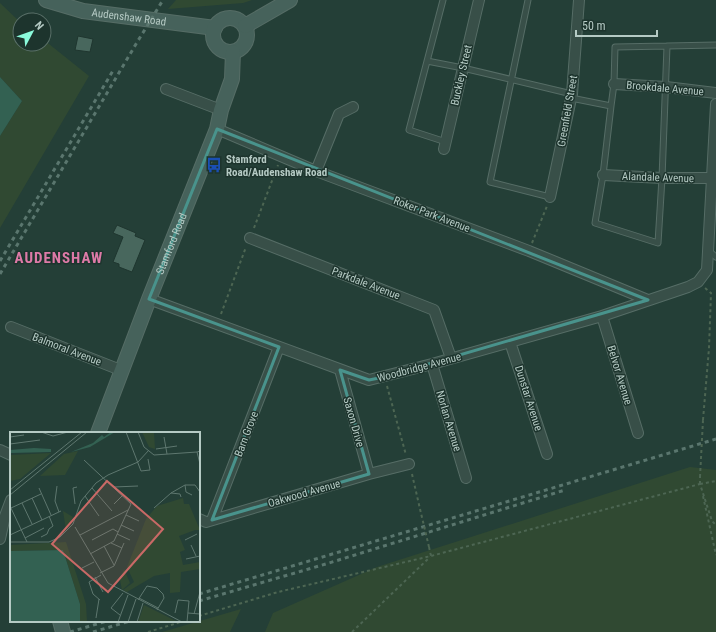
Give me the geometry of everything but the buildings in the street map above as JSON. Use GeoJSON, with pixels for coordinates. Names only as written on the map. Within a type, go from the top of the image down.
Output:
{"type":"FeatureCollection","features":[{"type":"Feature","properties":{"kind":"street","name":"Audenshaw Road"},"geometry":{"type":"LineString","coordinates":[[46,0],[73,4],[83,11],[215,28]]}},
{"type":"Feature","properties":{"kind":"street"},"geometry":{"type":"LineString","coordinates":[[245,26],[290,0]]}},
{"type":"Feature","properties":{"kind":"street","name":"Buckley Street"},"geometry":{"type":"LineString","coordinates":[[445,145],[478,0]]}},
{"type":"Feature","properties":{"kind":"street","name":"Greenfield Street"},"geometry":{"type":"LineString","coordinates":[[550,197],[572,96],[579,0]]}},
{"type":"Feature","properties":{"kind":"street"},"geometry":{"type":"LineString","coordinates":[[229,18],[239,20],[245,26],[247,33],[246,41],[242,48],[233,52],[223,51],[216,45],[213,35],[215,28],[221,21],[229,18]]}},
{"type":"Feature","properties":{"kind":"street","name":"Stamford Road"},"geometry":{"type":"LineString","coordinates":[[98,432],[123,371],[149,299],[217,129],[221,110],[232,79],[233,52]]}},
{"type":"Feature","properties":{"kind":"street","name":"Brookdale Avenue"},"geometry":{"type":"LineString","coordinates":[[614,84],[716,92]]}},
{"type":"Feature","properties":{"kind":"street"},"geometry":{"type":"LineString","coordinates":[[166,89],[221,110]]}},
{"type":"Feature","properties":{"kind":"street"},"geometry":{"type":"LineString","coordinates":[[698,282],[707,270],[712,254],[716,104]]}},
{"type":"Feature","properties":{"kind":"street"},"geometry":{"type":"LineString","coordinates":[[316,171],[339,114],[353,107]]}},
{"type":"Feature","properties":{"kind":"street","name":"Roker Park Avenue"},"geometry":{"type":"LineString","coordinates":[[217,129],[316,171],[529,251],[648,300]]}},
{"type":"Feature","properties":{"kind":"street","name":"Alandale Avenue"},"geometry":{"type":"LineString","coordinates":[[603,175],[662,178],[713,178]]}},
{"type":"Feature","properties":{"kind":"street","name":"Parkdale Avenue"},"geometry":{"type":"LineString","coordinates":[[250,238],[434,310],[451,358]]}},
{"type":"Feature","properties":{"kind":"street","name":"Woodbridge Avenue"},"geometry":{"type":"LineString","coordinates":[[149,299],[370,380],[602,316],[688,287],[698,282]]}},
{"type":"Feature","properties":{"kind":"street","name":"Belvor Avenue"},"geometry":{"type":"LineString","coordinates":[[602,316],[638,433]]}},
{"type":"Feature","properties":{"kind":"street","name":"Balmoral Avenue"},"geometry":{"type":"LineString","coordinates":[[11,328],[123,371]]}},
{"type":"Feature","properties":{"kind":"street","name":"Dunstar Avenue"},"geometry":{"type":"LineString","coordinates":[[510,342],[547,454]]}},
{"type":"Feature","properties":{"kind":"street","name":"Barn Grove"},"geometry":{"type":"LineString","coordinates":[[212,520],[279,347]]}},
{"type":"Feature","properties":{"kind":"street","name":"Norlan Avenue"},"geometry":{"type":"LineString","coordinates":[[432,364],[466,478]]}},
{"type":"Feature","properties":{"kind":"street","name":"Saxon Drive"},"geometry":{"type":"LineString","coordinates":[[340,370],[369,474]]}},
{"type":"Feature","properties":{"kind":"street"},"geometry":{"type":"LineString","coordinates":[[0,450],[10,455]]}},
{"type":"Feature","properties":{"kind":"street","name":"Oakwood Avenue"},"geometry":{"type":"LineString","coordinates":[[200,519],[206,522],[369,474],[409,464]]}},
{"type":"Feature","properties":{"kind":"street"},"geometry":{"type":"LineString","coordinates":[[0,539],[5,516],[10,503]]}},
{"type":"Feature","properties":{"kind":"street"},"geometry":{"type":"LineString","coordinates":[[60,622],[63,632]]}},
{"type":"Feature","properties":{"kind":"lane"},"geometry":{"type":"LineString","coordinates":[[443,0],[409,130],[445,145]]}},
{"type":"Feature","properties":{"kind":"lane"},"geometry":{"type":"LineString","coordinates":[[528,0],[490,182],[550,197]]}},
{"type":"Feature","properties":{"kind":"lane"},"geometry":{"type":"LineString","coordinates":[[667,46],[658,243],[595,223],[603,175],[614,84],[615,47],[716,45]]}},
{"type":"Feature","properties":{"kind":"lane"},"geometry":{"type":"LineString","coordinates":[[427,61],[511,79],[611,106]]}},
{"type":"Feature","properties":{"kind":"path"},"geometry":{"type":"LineString","coordinates":[[529,251],[550,197]]}},
{"type":"Feature","properties":{"kind":"path"},"geometry":{"type":"LineString","coordinates":[[698,282],[711,293],[700,484],[716,555]]}},
{"type":"Feature","properties":{"kind":"path"},"geometry":{"type":"LineString","coordinates":[[384,377],[409,464],[431,556]]}},
{"type":"Feature","properties":{"kind":"path"},"geometry":{"type":"LineString","coordinates":[[200,616],[278,592],[431,556],[716,481]]}},
{"type":"Feature","properties":{"kind":"path"},"geometry":{"type":"LineString","coordinates":[[700,484],[712,521],[716,525]]}},
{"type":"Feature","properties":{"kind":"path"},"geometry":{"type":"LineString","coordinates":[[352,632],[431,556]]}},
{"type":"Feature","properties":{"kind":"path"},"geometry":{"type":"LineString","coordinates":[[148,632],[181,622]]}},
{"type":"Feature","properties":{"kind":"highlighted area"},"geometry":{"type":"Polygon","coordinates":[[[217,129],[648,300],[384,377],[369,380],[340,370],[369,474],[212,520],[279,347],[149,299],[217,129]]]}},
{"type":"Feature","properties":{"kind":"shaded area"},"geometry":{"type":"Polygon","coordinates":[[[176,0],[252,0],[243,3],[168,9],[176,0]]]}},
{"type":"Feature","properties":{"kind":"shaded area"},"geometry":{"type":"Polygon","coordinates":[[[0,3],[12,14],[12,52],[52,52],[52,46],[89,76],[0,228],[0,136],[22,101],[0,77],[0,3]]]}},
{"type":"Feature","properties":{"kind":"shaded area"},"geometry":{"type":"Polygon","coordinates":[[[0,77],[22,101],[0,136],[0,77]]]}},
{"type":"Feature","properties":{"kind":"shaded area"},"geometry":{"type":"Polygon","coordinates":[[[690,467],[716,470],[716,632],[265,632],[273,613],[377,567],[690,467]]]}},
{"type":"Feature","properties":{"kind":"shaded area"},"geometry":{"type":"Polygon","coordinates":[[[241,609],[230,632],[162,632],[241,609]]]}},
{"type":"Feature","properties":{"kind":"railway"},"geometry":{"type":"LineString","coordinates":[[0,274],[163,0]]}},
{"type":"Feature","properties":{"kind":"railway"},"geometry":{"type":"LineString","coordinates":[[0,261],[114,69]]}},
{"type":"Feature","properties":{"kind":"railway"},"geometry":{"type":"LineString","coordinates":[[200,594],[716,439]]}},
{"type":"Feature","properties":{"kind":"railway"},"geometry":{"type":"LineString","coordinates":[[200,601],[329,563],[565,490]]}},
{"type":"Feature","properties":{"kind":"railway"},"geometry":{"type":"LineString","coordinates":[[70,632],[104,622]]}},
{"type":"Feature","properties":{"kind":"railway"},"geometry":{"type":"LineString","coordinates":[[93,632],[127,622]]}},
{"type":"Feature","properties":{"kind":"place","name":"Stamford Road/Audenshaw Road"},"geometry":{"type":"Point","coordinates":[214,165]}},
{"type":"Feature","properties":{"kind":"district","name":"AUDENSHAW"},"geometry":{"type":"Point","coordinates":[59,258]}}]}
